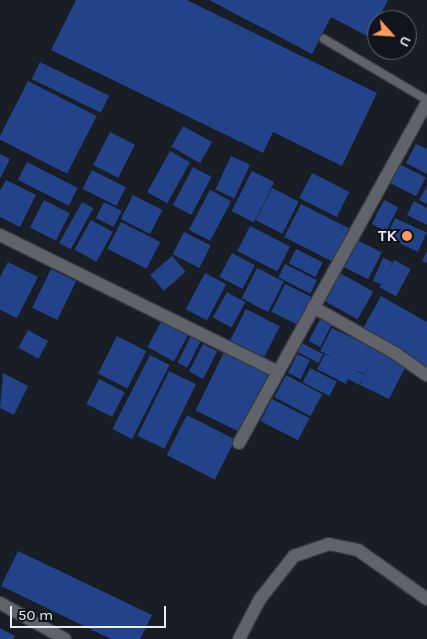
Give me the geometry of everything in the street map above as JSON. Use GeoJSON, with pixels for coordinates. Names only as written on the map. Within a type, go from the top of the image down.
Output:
{"type":"FeatureCollection","features":[{"type":"Feature","properties":{"kind":"street"},"geometry":{"type":"LineString","coordinates":[[239,443],[312,307],[427,102]]}},
{"type":"Feature","properties":{"kind":"street"},"geometry":{"type":"LineString","coordinates":[[0,235],[278,372]]}},
{"type":"Feature","properties":{"kind":"street"},"geometry":{"type":"LineString","coordinates":[[312,307],[395,353],[427,375]]}},
{"type":"Feature","properties":{"kind":"street"},"geometry":{"type":"LineString","coordinates":[[238,639],[260,599],[294,556],[329,544],[358,550],[427,599]]}},
{"type":"Feature","properties":{"kind":"street"},"geometry":{"type":"LineString","coordinates":[[0,603],[65,639]]}},
{"type":"Feature","properties":{"kind":"lane"},"geometry":{"type":"LineString","coordinates":[[324,39],[427,102]]}},
{"type":"Feature","properties":{"kind":"building"},"geometry":{"type":"Polygon","coordinates":[[[76,0],[187,0],[377,93],[342,166],[273,132],[263,153],[51,50],[76,0]]]}},
{"type":"Feature","properties":{"kind":"building"},"geometry":{"type":"Polygon","coordinates":[[[209,0],[388,0],[383,10],[367,10],[367,36],[331,17],[312,54],[209,0]]]}},
{"type":"Feature","properties":{"kind":"building"},"geometry":{"type":"Polygon","coordinates":[[[40,62],[109,96],[101,113],[32,79],[40,62]]]}},
{"type":"Feature","properties":{"kind":"building"},"geometry":{"type":"Polygon","coordinates":[[[28,81],[97,116],[67,174],[0,140],[0,136],[28,81]]]}},
{"type":"Feature","properties":{"kind":"building"},"geometry":{"type":"Polygon","coordinates":[[[183,126],[212,142],[200,163],[171,147],[183,126]]]}},
{"type":"Feature","properties":{"kind":"building"},"geometry":{"type":"Polygon","coordinates":[[[110,132],[135,145],[118,178],[93,165],[110,132]]]}},
{"type":"Feature","properties":{"kind":"building"},"geometry":{"type":"Polygon","coordinates":[[[416,144],[427,149],[427,174],[406,163],[416,144]]]}},
{"type":"Feature","properties":{"kind":"building"},"geometry":{"type":"Polygon","coordinates":[[[170,151],[190,162],[167,203],[147,192],[170,151]]]}},
{"type":"Feature","properties":{"kind":"building"},"geometry":{"type":"Polygon","coordinates":[[[0,154],[10,159],[0,179],[0,154]]]}},
{"type":"Feature","properties":{"kind":"building"},"geometry":{"type":"Polygon","coordinates":[[[231,156],[250,165],[234,198],[215,190],[231,156]]]}},
{"type":"Feature","properties":{"kind":"building"},"geometry":{"type":"Polygon","coordinates":[[[27,162],[78,188],[69,206],[18,180],[27,162]]]}},
{"type":"Feature","properties":{"kind":"building"},"geometry":{"type":"Polygon","coordinates":[[[399,164],[426,178],[416,196],[389,183],[399,164]]]}},
{"type":"Feature","properties":{"kind":"building"},"geometry":{"type":"Polygon","coordinates":[[[193,167],[212,177],[191,215],[173,205],[193,167]]]}},
{"type":"Feature","properties":{"kind":"building"},"geometry":{"type":"Polygon","coordinates":[[[92,170],[126,187],[116,206],[82,189],[92,170]]]}},
{"type":"Feature","properties":{"kind":"building"},"geometry":{"type":"Polygon","coordinates":[[[252,171],[274,182],[254,222],[232,211],[252,171]]]}},
{"type":"Feature","properties":{"kind":"building"},"geometry":{"type":"Polygon","coordinates":[[[312,173],[349,192],[337,217],[299,198],[312,173]]]}},
{"type":"Feature","properties":{"kind":"building"},"geometry":{"type":"Polygon","coordinates":[[[6,180],[36,195],[20,227],[0,217],[0,191],[6,180]]]}},
{"type":"Feature","properties":{"kind":"building"},"geometry":{"type":"Polygon","coordinates":[[[427,186],[427,204],[419,200],[427,186]]]}},
{"type":"Feature","properties":{"kind":"building"},"geometry":{"type":"Polygon","coordinates":[[[272,188],[299,202],[282,234],[256,220],[272,188]]]}},
{"type":"Feature","properties":{"kind":"building"},"geometry":{"type":"Polygon","coordinates":[[[210,190],[231,201],[210,241],[189,230],[210,190]]]}},
{"type":"Feature","properties":{"kind":"building"},"geometry":{"type":"Polygon","coordinates":[[[133,195],[162,210],[150,234],[121,219],[133,195]]]}},
{"type":"Feature","properties":{"kind":"building"},"geometry":{"type":"Polygon","coordinates":[[[44,200],[70,213],[56,241],[30,228],[44,200]]]}},
{"type":"Feature","properties":{"kind":"building"},"geometry":{"type":"Polygon","coordinates":[[[384,200],[398,207],[386,231],[372,224],[384,200]]]}},
{"type":"Feature","properties":{"kind":"building"},"geometry":{"type":"Polygon","coordinates":[[[414,201],[427,208],[427,225],[407,215],[414,201]]]}},
{"type":"Feature","properties":{"kind":"building"},"geometry":{"type":"Polygon","coordinates":[[[82,202],[93,208],[71,249],[59,243],[82,202]]]}},
{"type":"Feature","properties":{"kind":"building"},"geometry":{"type":"Polygon","coordinates":[[[104,202],[122,211],[114,227],[96,218],[104,202]]]}},
{"type":"Feature","properties":{"kind":"building"},"geometry":{"type":"Polygon","coordinates":[[[301,204],[349,229],[332,261],[284,237],[301,204]]]}},
{"type":"Feature","properties":{"kind":"building","name":"TK"},"geometry":{"type":"Polygon","coordinates":[[[395,218],[427,233],[418,252],[386,237],[395,218]]]}},
{"type":"Feature","properties":{"kind":"building"},"geometry":{"type":"Polygon","coordinates":[[[91,220],[113,232],[96,262],[75,250],[91,220]]]}},
{"type":"Feature","properties":{"kind":"building"},"geometry":{"type":"Polygon","coordinates":[[[121,222],[160,242],[147,269],[107,249],[121,222]]]}},
{"type":"Feature","properties":{"kind":"building"},"geometry":{"type":"Polygon","coordinates":[[[250,226],[290,246],[277,271],[237,251],[250,226]]]}},
{"type":"Feature","properties":{"kind":"building"},"geometry":{"type":"Polygon","coordinates":[[[184,232],[211,246],[199,268],[173,254],[184,232]]]}},
{"type":"Feature","properties":{"kind":"building"},"geometry":{"type":"Polygon","coordinates":[[[355,239],[382,253],[368,279],[341,266],[355,239]]]}},
{"type":"Feature","properties":{"kind":"building"},"geometry":{"type":"Polygon","coordinates":[[[296,249],[323,263],[315,277],[289,263],[296,249]]]}},
{"type":"Feature","properties":{"kind":"building"},"geometry":{"type":"Polygon","coordinates":[[[427,251],[427,263],[422,261],[427,251]]]}},
{"type":"Feature","properties":{"kind":"building"},"geometry":{"type":"Polygon","coordinates":[[[232,253],[255,265],[242,289],[219,277],[232,253]]]}},
{"type":"Feature","properties":{"kind":"building"},"geometry":{"type":"Polygon","coordinates":[[[172,256],[186,272],[164,291],[150,275],[172,256]]]}},
{"type":"Feature","properties":{"kind":"building"},"geometry":{"type":"Polygon","coordinates":[[[383,258],[392,262],[382,285],[373,281],[383,258]]]}},
{"type":"Feature","properties":{"kind":"building"},"geometry":{"type":"Polygon","coordinates":[[[394,260],[411,269],[396,296],[379,287],[394,260]]]}},
{"type":"Feature","properties":{"kind":"building"},"geometry":{"type":"Polygon","coordinates":[[[8,262],[38,277],[17,318],[0,310],[0,277],[8,262]]]}},
{"type":"Feature","properties":{"kind":"building"},"geometry":{"type":"Polygon","coordinates":[[[285,264],[317,280],[310,294],[278,277],[285,264]]]}},
{"type":"Feature","properties":{"kind":"building"},"geometry":{"type":"Polygon","coordinates":[[[257,268],[284,282],[268,312],[242,298],[257,268]]]}},
{"type":"Feature","properties":{"kind":"building"},"geometry":{"type":"Polygon","coordinates":[[[51,269],[76,281],[57,320],[32,308],[51,269]]]}},
{"type":"Feature","properties":{"kind":"building"},"geometry":{"type":"Polygon","coordinates":[[[205,273],[226,284],[207,320],[186,309],[205,273]]]}},
{"type":"Feature","properties":{"kind":"building"},"geometry":{"type":"Polygon","coordinates":[[[340,273],[373,291],[358,319],[324,301],[340,273]]]}},
{"type":"Feature","properties":{"kind":"building"},"geometry":{"type":"Polygon","coordinates":[[[285,284],[312,297],[298,325],[271,312],[285,284]]]}},
{"type":"Feature","properties":{"kind":"building"},"geometry":{"type":"Polygon","coordinates":[[[227,292],[245,302],[231,328],[213,317],[227,292]]]}},
{"type":"Feature","properties":{"kind":"building"},"geometry":{"type":"Polygon","coordinates":[[[381,296],[427,322],[427,367],[362,330],[381,296]]]}},
{"type":"Feature","properties":{"kind":"building"},"geometry":{"type":"Polygon","coordinates":[[[246,309],[280,326],[264,357],[230,340],[246,309]]]}},
{"type":"Feature","properties":{"kind":"building"},"geometry":{"type":"Polygon","coordinates":[[[321,317],[333,323],[320,347],[309,341],[321,317]]]}},
{"type":"Feature","properties":{"kind":"building"},"geometry":{"type":"Polygon","coordinates":[[[162,320],[188,334],[174,361],[147,347],[162,320]]]}},
{"type":"Feature","properties":{"kind":"building"},"geometry":{"type":"Polygon","coordinates":[[[332,328],[407,364],[389,399],[360,385],[364,377],[359,385],[348,379],[346,384],[317,369],[325,354],[338,360],[320,351],[332,328]]]}},
{"type":"Feature","properties":{"kind":"building"},"geometry":{"type":"Polygon","coordinates":[[[28,330],[48,341],[38,359],[18,347],[28,330]]]}},
{"type":"Feature","properties":{"kind":"building"},"geometry":{"type":"Polygon","coordinates":[[[117,336],[146,351],[127,388],[98,373],[117,336]]]}},
{"type":"Feature","properties":{"kind":"building"},"geometry":{"type":"Polygon","coordinates":[[[191,336],[201,341],[187,368],[177,363],[191,336]]]}},
{"type":"Feature","properties":{"kind":"building"},"geometry":{"type":"Polygon","coordinates":[[[302,343],[323,354],[318,363],[297,352],[302,343]]]}},
{"type":"Feature","properties":{"kind":"building"},"geometry":{"type":"Polygon","coordinates":[[[203,344],[217,351],[203,379],[189,372],[203,344]]]}},
{"type":"Feature","properties":{"kind":"building"},"geometry":{"type":"Polygon","coordinates":[[[224,352],[269,374],[240,432],[196,410],[224,352]]]}},
{"type":"Feature","properties":{"kind":"building"},"geometry":{"type":"Polygon","coordinates":[[[297,354],[310,360],[301,379],[288,373],[297,354]]]}},
{"type":"Feature","properties":{"kind":"building"},"geometry":{"type":"Polygon","coordinates":[[[150,355],[170,365],[132,439],[112,429],[150,355]]]}},
{"type":"Feature","properties":{"kind":"building"},"geometry":{"type":"Polygon","coordinates":[[[310,368],[337,382],[329,396],[303,382],[310,368]]]}},
{"type":"Feature","properties":{"kind":"building"},"geometry":{"type":"Polygon","coordinates":[[[169,371],[196,384],[164,449],[137,436],[169,371]]]}},
{"type":"Feature","properties":{"kind":"building"},"geometry":{"type":"Polygon","coordinates":[[[3,373],[28,386],[14,415],[0,408],[3,373]]]}},
{"type":"Feature","properties":{"kind":"building"},"geometry":{"type":"Polygon","coordinates":[[[286,375],[322,394],[310,416],[274,397],[286,375]]]}},
{"type":"Feature","properties":{"kind":"building"},"geometry":{"type":"Polygon","coordinates":[[[99,379],[125,392],[112,417],[86,404],[99,379]]]}},
{"type":"Feature","properties":{"kind":"building"},"geometry":{"type":"Polygon","coordinates":[[[272,399],[309,418],[298,440],[261,421],[272,399]]]}},
{"type":"Feature","properties":{"kind":"building"},"geometry":{"type":"Polygon","coordinates":[[[187,415],[235,440],[215,480],[167,455],[187,415]]]}},
{"type":"Feature","properties":{"kind":"building"},"geometry":{"type":"Polygon","coordinates":[[[18,551],[152,615],[140,639],[111,639],[1,586],[18,551]]]}},
{"type":"Feature","properties":{"kind":"building"},"geometry":{"type":"Polygon","coordinates":[[[0,628],[15,636],[13,639],[0,639],[0,628]]]}},
{"type":"Feature","properties":{"kind":"place","name":"TK"},"geometry":{"type":"Point","coordinates":[407,236]}}]}
